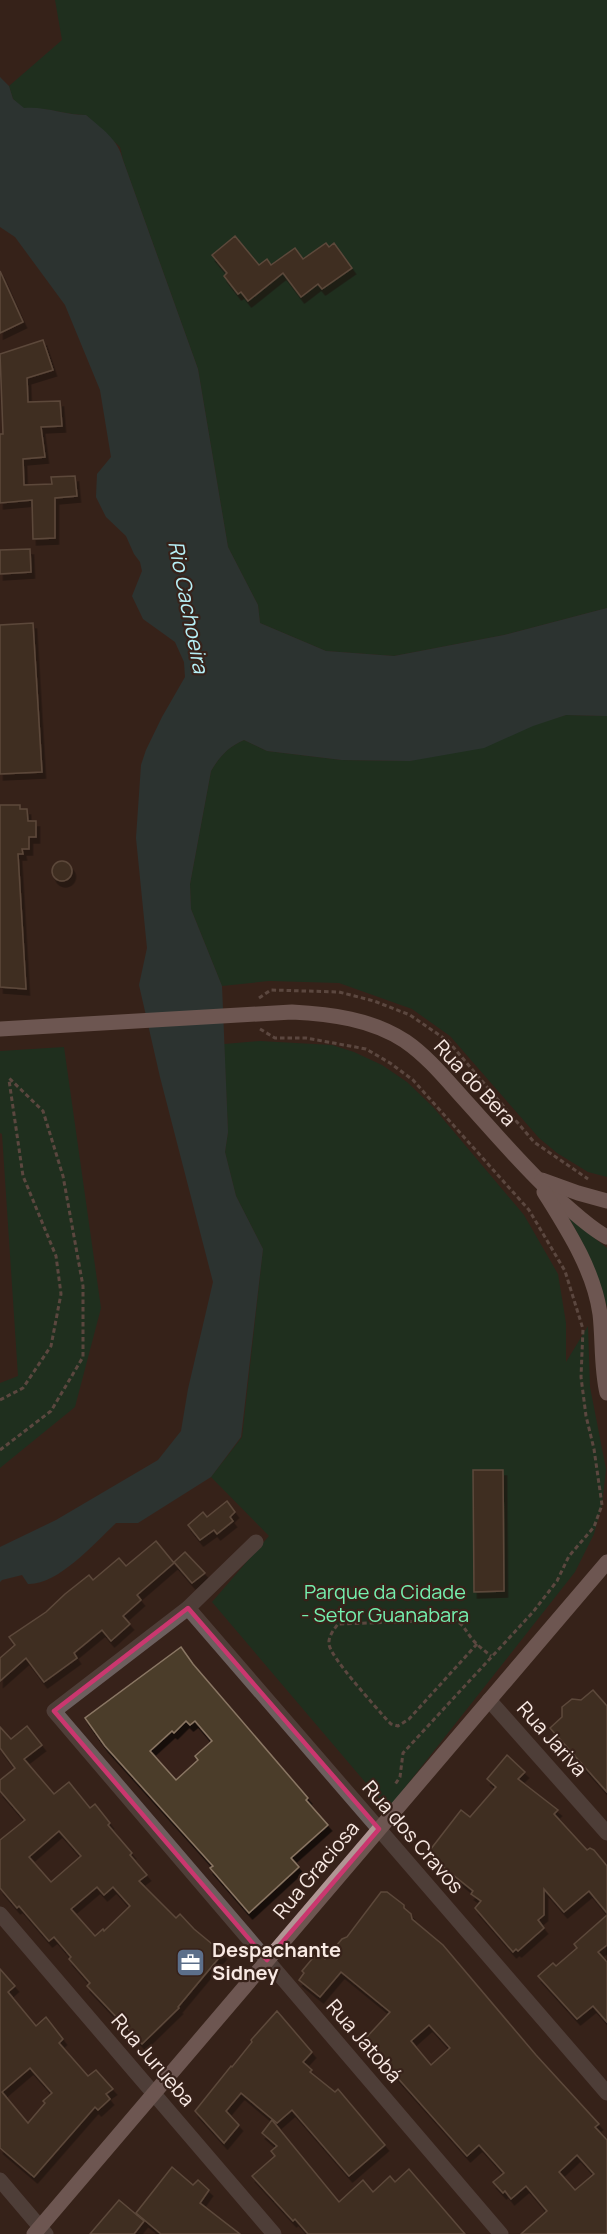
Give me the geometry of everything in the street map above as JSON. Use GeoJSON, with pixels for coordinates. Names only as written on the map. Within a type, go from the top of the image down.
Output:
{"type":"FeatureCollection","features":[{"type":"Feature","properties":{"kind":"main road","name":"Rua do Bera"},"geometry":{"type":"LineString","coordinates":[[0,1029],[292,1012],[345,1017],[375,1026],[405,1041],[435,1066],[534,1177],[583,1220],[607,1237]]}},
{"type":"Feature","properties":{"kind":"main road","name":"Rua do Bera"},"geometry":{"type":"LineString","coordinates":[[534,1177],[564,1224],[590,1278],[600,1313],[607,1393]]}},
{"type":"Feature","properties":{"kind":"main road"},"geometry":{"type":"LineString","coordinates":[[534,1177],[607,1201]]}},
{"type":"Feature","properties":{"kind":"main road","name":"Rua Graciosa"},"geometry":{"type":"LineString","coordinates":[[40,2232],[154,2093],[607,1562]]}},
{"type":"Feature","properties":{"kind":"street"},"geometry":{"type":"LineString","coordinates":[[188,1608],[256,1542]]}},
{"type":"Feature","properties":{"kind":"street","name":"Rua Jatobá"},"geometry":{"type":"LineString","coordinates":[[188,1608],[54,1711],[501,2234]]}},
{"type":"Feature","properties":{"kind":"street","name":"Rua dos Cravos"},"geometry":{"type":"LineString","coordinates":[[188,1608],[607,2093]]}},
{"type":"Feature","properties":{"kind":"street","name":"Rua Jariva"},"geometry":{"type":"LineString","coordinates":[[489,1700],[607,1833]]}},
{"type":"Feature","properties":{"kind":"street","name":"Rua Jurueba"},"geometry":{"type":"LineString","coordinates":[[0,1914],[274,2234]]}},
{"type":"Feature","properties":{"kind":"street"},"geometry":{"type":"LineString","coordinates":[[0,2180],[40,2232]]}},
{"type":"Feature","properties":{"kind":"path"},"geometry":{"type":"LineString","coordinates":[[236,1014],[274,1038],[306,1038],[366,1049],[413,1080],[529,1210],[565,1271],[583,1329],[581,1377],[602,1505],[594,1527],[569,1556],[557,1581],[533,1612],[403,1753],[400,1777],[389,1792]]}},
{"type":"Feature","properties":{"kind":"path"},"geometry":{"type":"LineString","coordinates":[[0,1400],[23,1388],[51,1346],[61,1294],[56,1256],[23,1176],[9,1078],[43,1111],[63,1176],[83,1286],[83,1357],[51,1411],[0,1450]]}},
{"type":"Feature","properties":{"kind":"path"},"geometry":{"type":"LineString","coordinates":[[477,1644],[409,1719],[398,1726],[391,1724],[369,1699],[332,1652],[328,1643],[331,1633],[338,1624],[453,1620],[461,1623],[477,1644],[491,1656]]}},
{"type":"Feature","properties":{"kind":"highlighted area"},"geometry":{"type":"Polygon","coordinates":[[[188,1608],[379,1829],[267,1960],[54,1711],[188,1608]]]}},
{"type":"Feature","properties":{"kind":"green space"},"geometry":{"type":"Polygon","coordinates":[[[55,0],[607,0],[607,608],[504,635],[394,656],[326,651],[260,623],[258,605],[228,547],[198,369],[120,147],[86,115],[24,109],[13,99],[9,86],[62,40],[55,0]]]}},
{"type":"Feature","properties":{"kind":"green space"},"geometry":{"type":"Polygon","coordinates":[[[566,715],[607,716],[607,1177],[588,1172],[557,1153],[539,1138],[450,1036],[412,1009],[339,983],[269,981],[222,986],[191,909],[190,884],[211,771],[225,752],[238,743],[244,740],[267,751],[342,760],[410,761],[566,715]]]}},
{"type":"Feature","properties":{"kind":"green space","name":"Parque da Cidade - Setor Guanabara"},"geometry":{"type":"Polygon","coordinates":[[[260,1041],[332,1045],[382,1065],[407,1082],[433,1107],[524,1215],[558,1274],[566,1323],[566,1362],[588,1326],[590,1387],[606,1469],[602,1505],[594,1534],[575,1572],[388,1809],[212,1602],[269,1536],[211,1477],[242,1437],[263,1249],[236,1196],[225,1152],[228,1132],[224,1044],[260,1041]]]}},
{"type":"Feature","properties":{"kind":"green space"},"geometry":{"type":"Polygon","coordinates":[[[64,1047],[101,1308],[75,1407],[0,1468],[0,1383],[18,1376],[2,1134],[0,1133],[0,1051],[64,1047]]]}},
{"type":"Feature","properties":{"kind":"green space"},"geometry":{"type":"Polygon","coordinates":[[[568,1217],[607,1248],[607,1307],[591,1260],[568,1217]]]}},
{"type":"Feature","properties":{"kind":"water","name":"Rio Cachoeira"},"geometry":{"type":"Polygon","coordinates":[[[0,77],[9,86],[13,99],[24,108],[86,115],[109,135],[121,153],[198,369],[228,547],[258,605],[260,623],[326,651],[394,656],[504,635],[607,608],[607,716],[566,715],[533,726],[484,748],[410,761],[342,760],[267,751],[244,740],[225,752],[211,771],[190,884],[191,909],[222,986],[228,1132],[225,1152],[236,1196],[263,1249],[241,1437],[211,1477],[138,1523],[116,1523],[63,1570],[51,1578],[28,1584],[22,1575],[0,1582],[0,1547],[56,1520],[158,1460],[181,1431],[188,1389],[213,1282],[160,1077],[139,985],[147,948],[136,838],[141,765],[162,717],[185,677],[184,662],[175,642],[143,619],[132,596],[142,571],[140,562],[126,536],[106,517],[96,497],[97,474],[111,457],[100,390],[65,305],[15,237],[0,227],[0,77]]]}},
{"type":"Feature","properties":{"kind":"building"},"geometry":{"type":"Polygon","coordinates":[[[235,236],[259,265],[267,259],[271,265],[295,248],[303,259],[326,243],[329,247],[334,243],[352,268],[322,289],[318,284],[301,297],[283,273],[248,301],[241,292],[238,294],[224,276],[227,273],[212,255],[235,236]]]}},
{"type":"Feature","properties":{"kind":"building"},"geometry":{"type":"Polygon","coordinates":[[[0,271],[23,322],[0,333],[0,271]]]}},
{"type":"Feature","properties":{"kind":"building"},"geometry":{"type":"Polygon","coordinates":[[[43,340],[53,370],[27,378],[28,402],[60,401],[62,426],[41,427],[45,457],[23,459],[24,485],[52,484],[51,477],[75,476],[77,496],[55,498],[55,538],[33,539],[32,500],[0,503],[0,434],[3,434],[0,354],[43,340]]]}},
{"type":"Feature","properties":{"kind":"building"},"geometry":{"type":"Polygon","coordinates":[[[30,549],[31,572],[0,574],[0,550],[30,549]]]}},
{"type":"Feature","properties":{"kind":"building"},"geometry":{"type":"Polygon","coordinates":[[[33,623],[42,772],[0,774],[0,625],[33,623]]]}},
{"type":"Feature","properties":{"kind":"building"},"geometry":{"type":"Polygon","coordinates":[[[0,805],[20,805],[20,809],[27,809],[28,821],[36,821],[36,837],[29,837],[29,849],[22,849],[23,854],[18,854],[26,989],[0,987],[0,805]]]}},
{"type":"Feature","properties":{"kind":"building"},"geometry":{"type":"Polygon","coordinates":[[[62,861],[69,864],[72,871],[69,878],[62,881],[55,878],[52,871],[55,864],[62,861]]]}},
{"type":"Feature","properties":{"kind":"building"},"geometry":{"type":"Polygon","coordinates":[[[473,1470],[503,1470],[504,1591],[474,1592],[473,1470]]]}},
{"type":"Feature","properties":{"kind":"building"},"geometry":{"type":"Polygon","coordinates":[[[227,1501],[235,1512],[230,1517],[233,1521],[217,1534],[214,1530],[200,1540],[188,1525],[203,1512],[207,1517],[227,1501]]]}},
{"type":"Feature","properties":{"kind":"building"},"geometry":{"type":"Polygon","coordinates":[[[156,1541],[174,1563],[137,1595],[141,1600],[123,1616],[130,1624],[111,1641],[102,1630],[74,1653],[77,1658],[44,1682],[26,1658],[0,1681],[0,1658],[15,1645],[9,1637],[46,1612],[89,1575],[93,1580],[119,1558],[126,1566],[156,1541]]]}},
{"type":"Feature","properties":{"kind":"building"},"geometry":{"type":"Polygon","coordinates":[[[185,1552],[205,1573],[192,1583],[174,1562],[185,1552]]]}},
{"type":"Feature","properties":{"kind":"building"},"geometry":{"type":"Polygon","coordinates":[[[181,1647],[328,1825],[291,1858],[299,1867],[249,1913],[210,1868],[213,1866],[105,1746],[85,1718],[181,1647]],[[186,1721],[150,1751],[176,1780],[198,1760],[195,1756],[212,1741],[195,1721],[190,1725],[186,1721]]]}},
{"type":"Feature","properties":{"kind":"building"},"geometry":{"type":"Polygon","coordinates":[[[593,1690],[607,1706],[607,1792],[550,1728],[562,1717],[562,1707],[572,1699],[581,1700],[593,1690]]]}},
{"type":"Feature","properties":{"kind":"building"},"geometry":{"type":"Polygon","coordinates":[[[27,1726],[42,1745],[24,1759],[54,1794],[69,1782],[90,1808],[95,1804],[110,1823],[108,1825],[147,1875],[139,1881],[176,1918],[180,1914],[223,1953],[179,2008],[142,2044],[87,1986],[90,1983],[54,1937],[49,1941],[0,1888],[0,1840],[25,1820],[0,1791],[0,1780],[15,1768],[0,1748],[0,1727],[11,1739],[27,1726]],[[59,1831],[29,1857],[51,1882],[81,1856],[59,1831]],[[97,1887],[71,1909],[95,1936],[103,1929],[104,1931],[130,1906],[113,1887],[104,1895],[97,1887]]]}},
{"type":"Feature","properties":{"kind":"building"},"geometry":{"type":"Polygon","coordinates":[[[507,1755],[525,1772],[518,1779],[558,1810],[554,1814],[587,1850],[590,1848],[594,1850],[607,1866],[607,1913],[589,1891],[564,1912],[544,1889],[544,1915],[538,1920],[544,1928],[518,1951],[516,1949],[513,1952],[475,1908],[481,1901],[471,1894],[473,1891],[427,1854],[461,1810],[470,1817],[496,1787],[487,1779],[507,1755]]]}},
{"type":"Feature","properties":{"kind":"building"},"geometry":{"type":"Polygon","coordinates":[[[381,1892],[387,1892],[404,1905],[412,1919],[443,1945],[536,2055],[599,2124],[595,2127],[607,2140],[607,2234],[521,2234],[547,2211],[526,2186],[511,2199],[505,2191],[503,2193],[493,2182],[504,2173],[479,2145],[467,2156],[364,2040],[390,2012],[341,1972],[320,1997],[299,1980],[304,1973],[302,1971],[317,1953],[325,1959],[342,1939],[347,1937],[381,1892]],[[429,2025],[411,2041],[431,2065],[450,2048],[429,2025]],[[577,2155],[559,2172],[575,2190],[594,2174],[577,2155]]]}},
{"type":"Feature","properties":{"kind":"building"},"geometry":{"type":"Polygon","coordinates":[[[607,1915],[607,1945],[598,1952],[607,1962],[607,2022],[593,2006],[577,2019],[538,1976],[553,1963],[556,1966],[577,1948],[574,1944],[607,1915]]]}},
{"type":"Feature","properties":{"kind":"building"},"geometry":{"type":"Polygon","coordinates":[[[0,1969],[15,1986],[8,1992],[36,2026],[46,2017],[63,2039],[59,2043],[88,2076],[96,2070],[113,2089],[106,2094],[110,2099],[98,2110],[95,2107],[34,2177],[0,2148],[0,1969]],[[30,2068],[2,2092],[28,2123],[45,2103],[43,2101],[52,2093],[30,2068]]]}},
{"type":"Feature","properties":{"kind":"building"},"geometry":{"type":"Polygon","coordinates":[[[277,2011],[312,2052],[303,2062],[312,2070],[310,2072],[335,2092],[338,2089],[385,2145],[349,2176],[292,2110],[277,2123],[241,2093],[226,2111],[239,2125],[224,2143],[195,2111],[277,2011]]]}},
{"type":"Feature","properties":{"kind":"building"},"geometry":{"type":"Polygon","coordinates":[[[272,2120],[339,2202],[363,2180],[373,2192],[390,2176],[395,2182],[409,2169],[465,2234],[308,2234],[252,2176],[275,2156],[271,2151],[277,2146],[262,2133],[272,2120]]]}},
{"type":"Feature","properties":{"kind":"building"},"geometry":{"type":"Polygon","coordinates":[[[172,2167],[193,2185],[198,2180],[209,2190],[200,2203],[240,2234],[161,2234],[136,2213],[172,2167]]]}},
{"type":"Feature","properties":{"kind":"building"},"geometry":{"type":"Polygon","coordinates":[[[119,2200],[144,2221],[134,2234],[90,2234],[119,2200]]]}},
{"type":"Feature","properties":{"kind":"place","name":"Despachante Sidney"},"geometry":{"type":"Point","coordinates":[191,1962]}}]}
